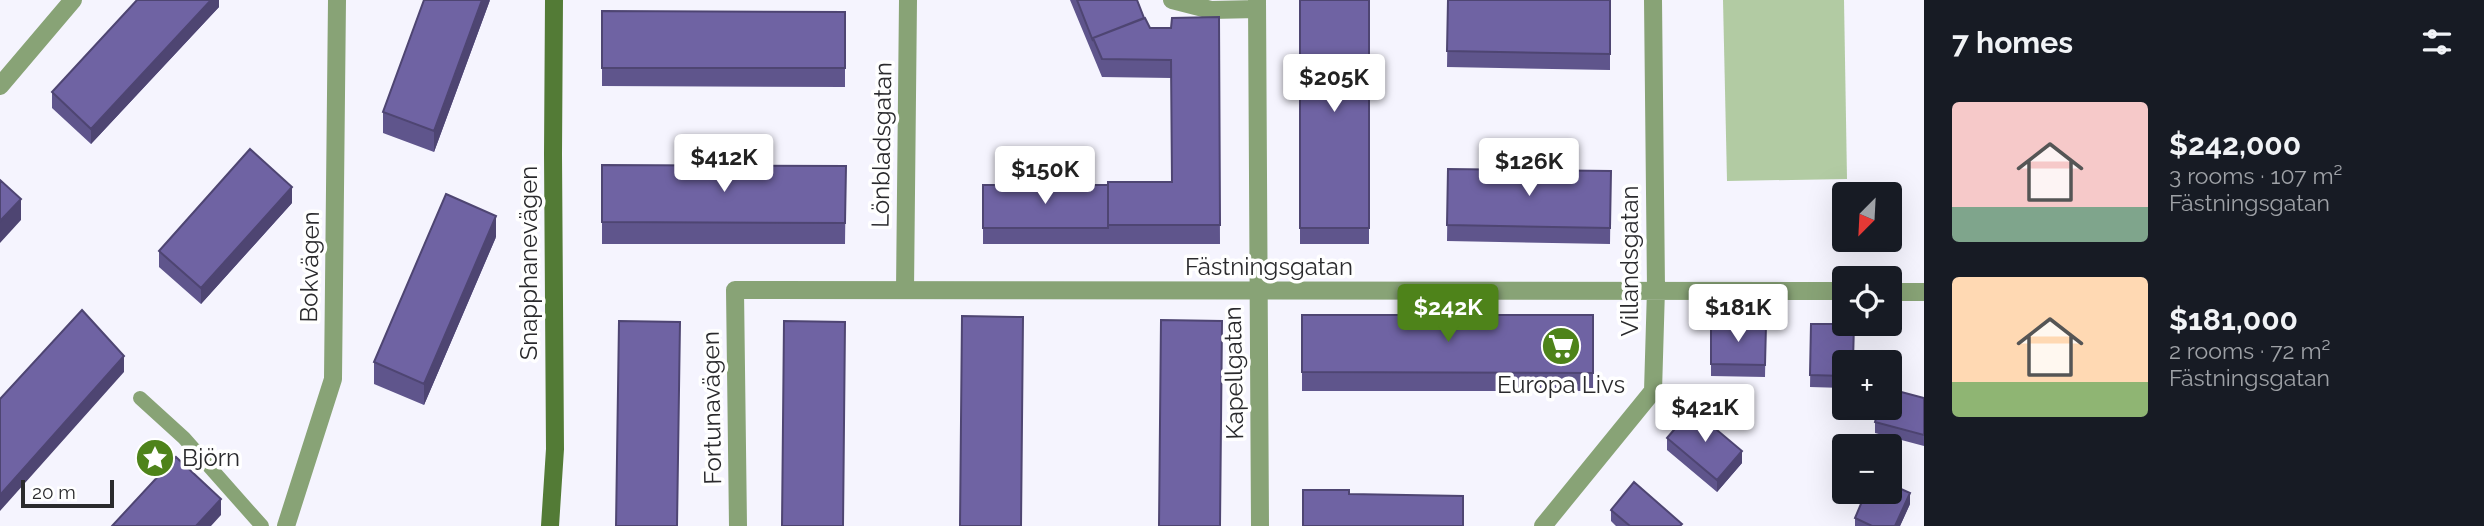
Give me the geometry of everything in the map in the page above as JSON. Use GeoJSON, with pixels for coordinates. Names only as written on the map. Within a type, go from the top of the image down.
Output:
{"type":"FeatureCollection","features":[{"type":"Feature","properties":{"kind":"main road","name":"Snapphanevägen"},"geometry":{"type":"LineString","coordinates":[[550,526],[555,449],[554,0]]}},
{"type":"Feature","properties":{"kind":"street"},"geometry":{"type":"LineString","coordinates":[[0,86],[73,0]]}},
{"type":"Feature","properties":{"kind":"street","name":"Bokvägen"},"geometry":{"type":"LineString","coordinates":[[285,526],[333,379],[337,0]]}},
{"type":"Feature","properties":{"kind":"street","name":"Lönbladsgatan"},"geometry":{"type":"LineString","coordinates":[[905,290],[908,0]]}},
{"type":"Feature","properties":{"kind":"street","name":"Kapellgatan"},"geometry":{"type":"LineString","coordinates":[[1172,0],[1211,10],[1257,5],[1260,526]]}},
{"type":"Feature","properties":{"kind":"street","name":"Villandsgatan"},"geometry":{"type":"LineString","coordinates":[[1543,526],[1653,391],[1656,289],[1653,0]]}},
{"type":"Feature","properties":{"kind":"street","name":"Fästningsgatan"},"geometry":{"type":"LineString","coordinates":[[735,290],[1832,291]]}},
{"type":"Feature","properties":{"kind":"street","name":"Fortunavägen"},"geometry":{"type":"LineString","coordinates":[[735,290],[738,526]]}},
{"type":"Feature","properties":{"kind":"street"},"geometry":{"type":"LineString","coordinates":[[1902,292],[1924,292]]}},
{"type":"Feature","properties":{"kind":"lane"},"geometry":{"type":"LineString","coordinates":[[140,397],[184,438],[262,526]]}},
{"type":"Feature","properties":{"kind":"green space"},"geometry":{"type":"Polygon","coordinates":[[[1723,0],[1844,0],[1847,179],[1727,181],[1723,0]]]}},
{"type":"Feature","properties":{"kind":"building"},"geometry":{"type":"Polygon","coordinates":[[[137,0],[211,0],[91,129],[52,92],[137,0]]]}},
{"type":"Feature","properties":{"kind":"building"},"geometry":{"type":"Polygon","coordinates":[[[424,0],[482,0],[434,131],[383,112],[424,0]]]}},
{"type":"Feature","properties":{"kind":"building"},"geometry":{"type":"Polygon","coordinates":[[[1077,0],[1137,0],[1144,18],[1093,38],[1093,41],[1077,0]]]}},
{"type":"Feature","properties":{"kind":"building"},"geometry":{"type":"Polygon","coordinates":[[[1300,0],[1369,0],[1369,228],[1300,228],[1300,0]]]}},
{"type":"Feature","properties":{"kind":"building"},"geometry":{"type":"Polygon","coordinates":[[[1448,0],[1610,0],[1610,54],[1447,51],[1448,0]]]}},
{"type":"Feature","properties":{"kind":"building"},"geometry":{"type":"Polygon","coordinates":[[[602,11],[845,12],[845,68],[602,68],[602,11]]]}},
{"type":"Feature","properties":{"kind":"building"},"geometry":{"type":"Polygon","coordinates":[[[1219,17],[1220,225],[1108,225],[1108,182],[1172,182],[1171,60],[1102,59],[1093,38],[1145,18],[1150,28],[1171,28],[1172,18],[1219,17]]]}},
{"type":"Feature","properties":{"kind":"building"},"geometry":{"type":"Polygon","coordinates":[[[250,149],[292,187],[201,288],[159,251],[250,149]]]}},
{"type":"Feature","properties":{"kind":"building"},"geometry":{"type":"Polygon","coordinates":[[[602,165],[846,166],[845,223],[602,222],[602,165]]]}},
{"type":"Feature","properties":{"kind":"building"},"geometry":{"type":"Polygon","coordinates":[[[1448,169],[1611,171],[1610,228],[1447,225],[1448,169]]]}},
{"type":"Feature","properties":{"kind":"building"},"geometry":{"type":"Polygon","coordinates":[[[0,180],[21,199],[0,221],[0,180]]]}},
{"type":"Feature","properties":{"kind":"building"},"geometry":{"type":"Polygon","coordinates":[[[983,185],[1108,185],[1108,228],[983,228],[983,185]]]}},
{"type":"Feature","properties":{"kind":"building"},"geometry":{"type":"Polygon","coordinates":[[[446,194],[496,216],[424,384],[374,362],[446,194]]]}},
{"type":"Feature","properties":{"kind":"building"},"geometry":{"type":"Polygon","coordinates":[[[82,310],[124,356],[0,495],[0,399],[82,310]]]}},
{"type":"Feature","properties":{"kind":"building"},"geometry":{"type":"Polygon","coordinates":[[[1302,315],[1593,315],[1593,373],[1302,372],[1302,315]]]}},
{"type":"Feature","properties":{"kind":"building"},"geometry":{"type":"Polygon","coordinates":[[[962,316],[1023,317],[1021,526],[960,526],[962,316]]]}},
{"type":"Feature","properties":{"kind":"building"},"geometry":{"type":"Polygon","coordinates":[[[1161,320],[1222,321],[1220,526],[1159,526],[1161,320]]]}},
{"type":"Feature","properties":{"kind":"building"},"geometry":{"type":"Polygon","coordinates":[[[619,321],[680,322],[677,526],[616,526],[619,321]]]}},
{"type":"Feature","properties":{"kind":"building"},"geometry":{"type":"Polygon","coordinates":[[[784,321],[845,322],[843,526],[782,526],[784,321]]]}},
{"type":"Feature","properties":{"kind":"building"},"geometry":{"type":"Polygon","coordinates":[[[1711,324],[1766,325],[1765,365],[1711,364],[1711,324]]]}},
{"type":"Feature","properties":{"kind":"building"},"geometry":{"type":"Polygon","coordinates":[[[1811,324],[1832,324],[1832,336],[1854,336],[1853,350],[1832,350],[1832,376],[1810,375],[1811,324]]]}},
{"type":"Feature","properties":{"kind":"building"},"geometry":{"type":"Polygon","coordinates":[[[1902,392],[1924,398],[1924,435],[1875,422],[1902,420],[1902,392]]]}},
{"type":"Feature","properties":{"kind":"building"},"geometry":{"type":"Polygon","coordinates":[[[1692,409],[1742,451],[1717,480],[1667,438],[1692,409]]]}},
{"type":"Feature","properties":{"kind":"building"},"geometry":{"type":"Polygon","coordinates":[[[176,457],[221,499],[196,526],[112,526],[176,457]]]}},
{"type":"Feature","properties":{"kind":"building"},"geometry":{"type":"Polygon","coordinates":[[[1634,482],[1682,524],[1630,526],[1611,510],[1634,482]]]}},
{"type":"Feature","properties":{"kind":"building"},"geometry":{"type":"Polygon","coordinates":[[[1902,489],[1910,493],[1895,526],[1872,526],[1855,518],[1861,504],[1902,504],[1902,489]]]}},
{"type":"Feature","properties":{"kind":"building"},"geometry":{"type":"Polygon","coordinates":[[[1303,490],[1349,490],[1349,494],[1463,496],[1463,526],[1303,526],[1303,490]]]}},
{"type":"Feature","properties":{"kind":"place","name":"Europa Livs"},"geometry":{"type":"Point","coordinates":[1561,346]}},
{"type":"Feature","properties":{"kind":"place","name":"Björn"},"geometry":{"type":"Point","coordinates":[155,458]}}]}
